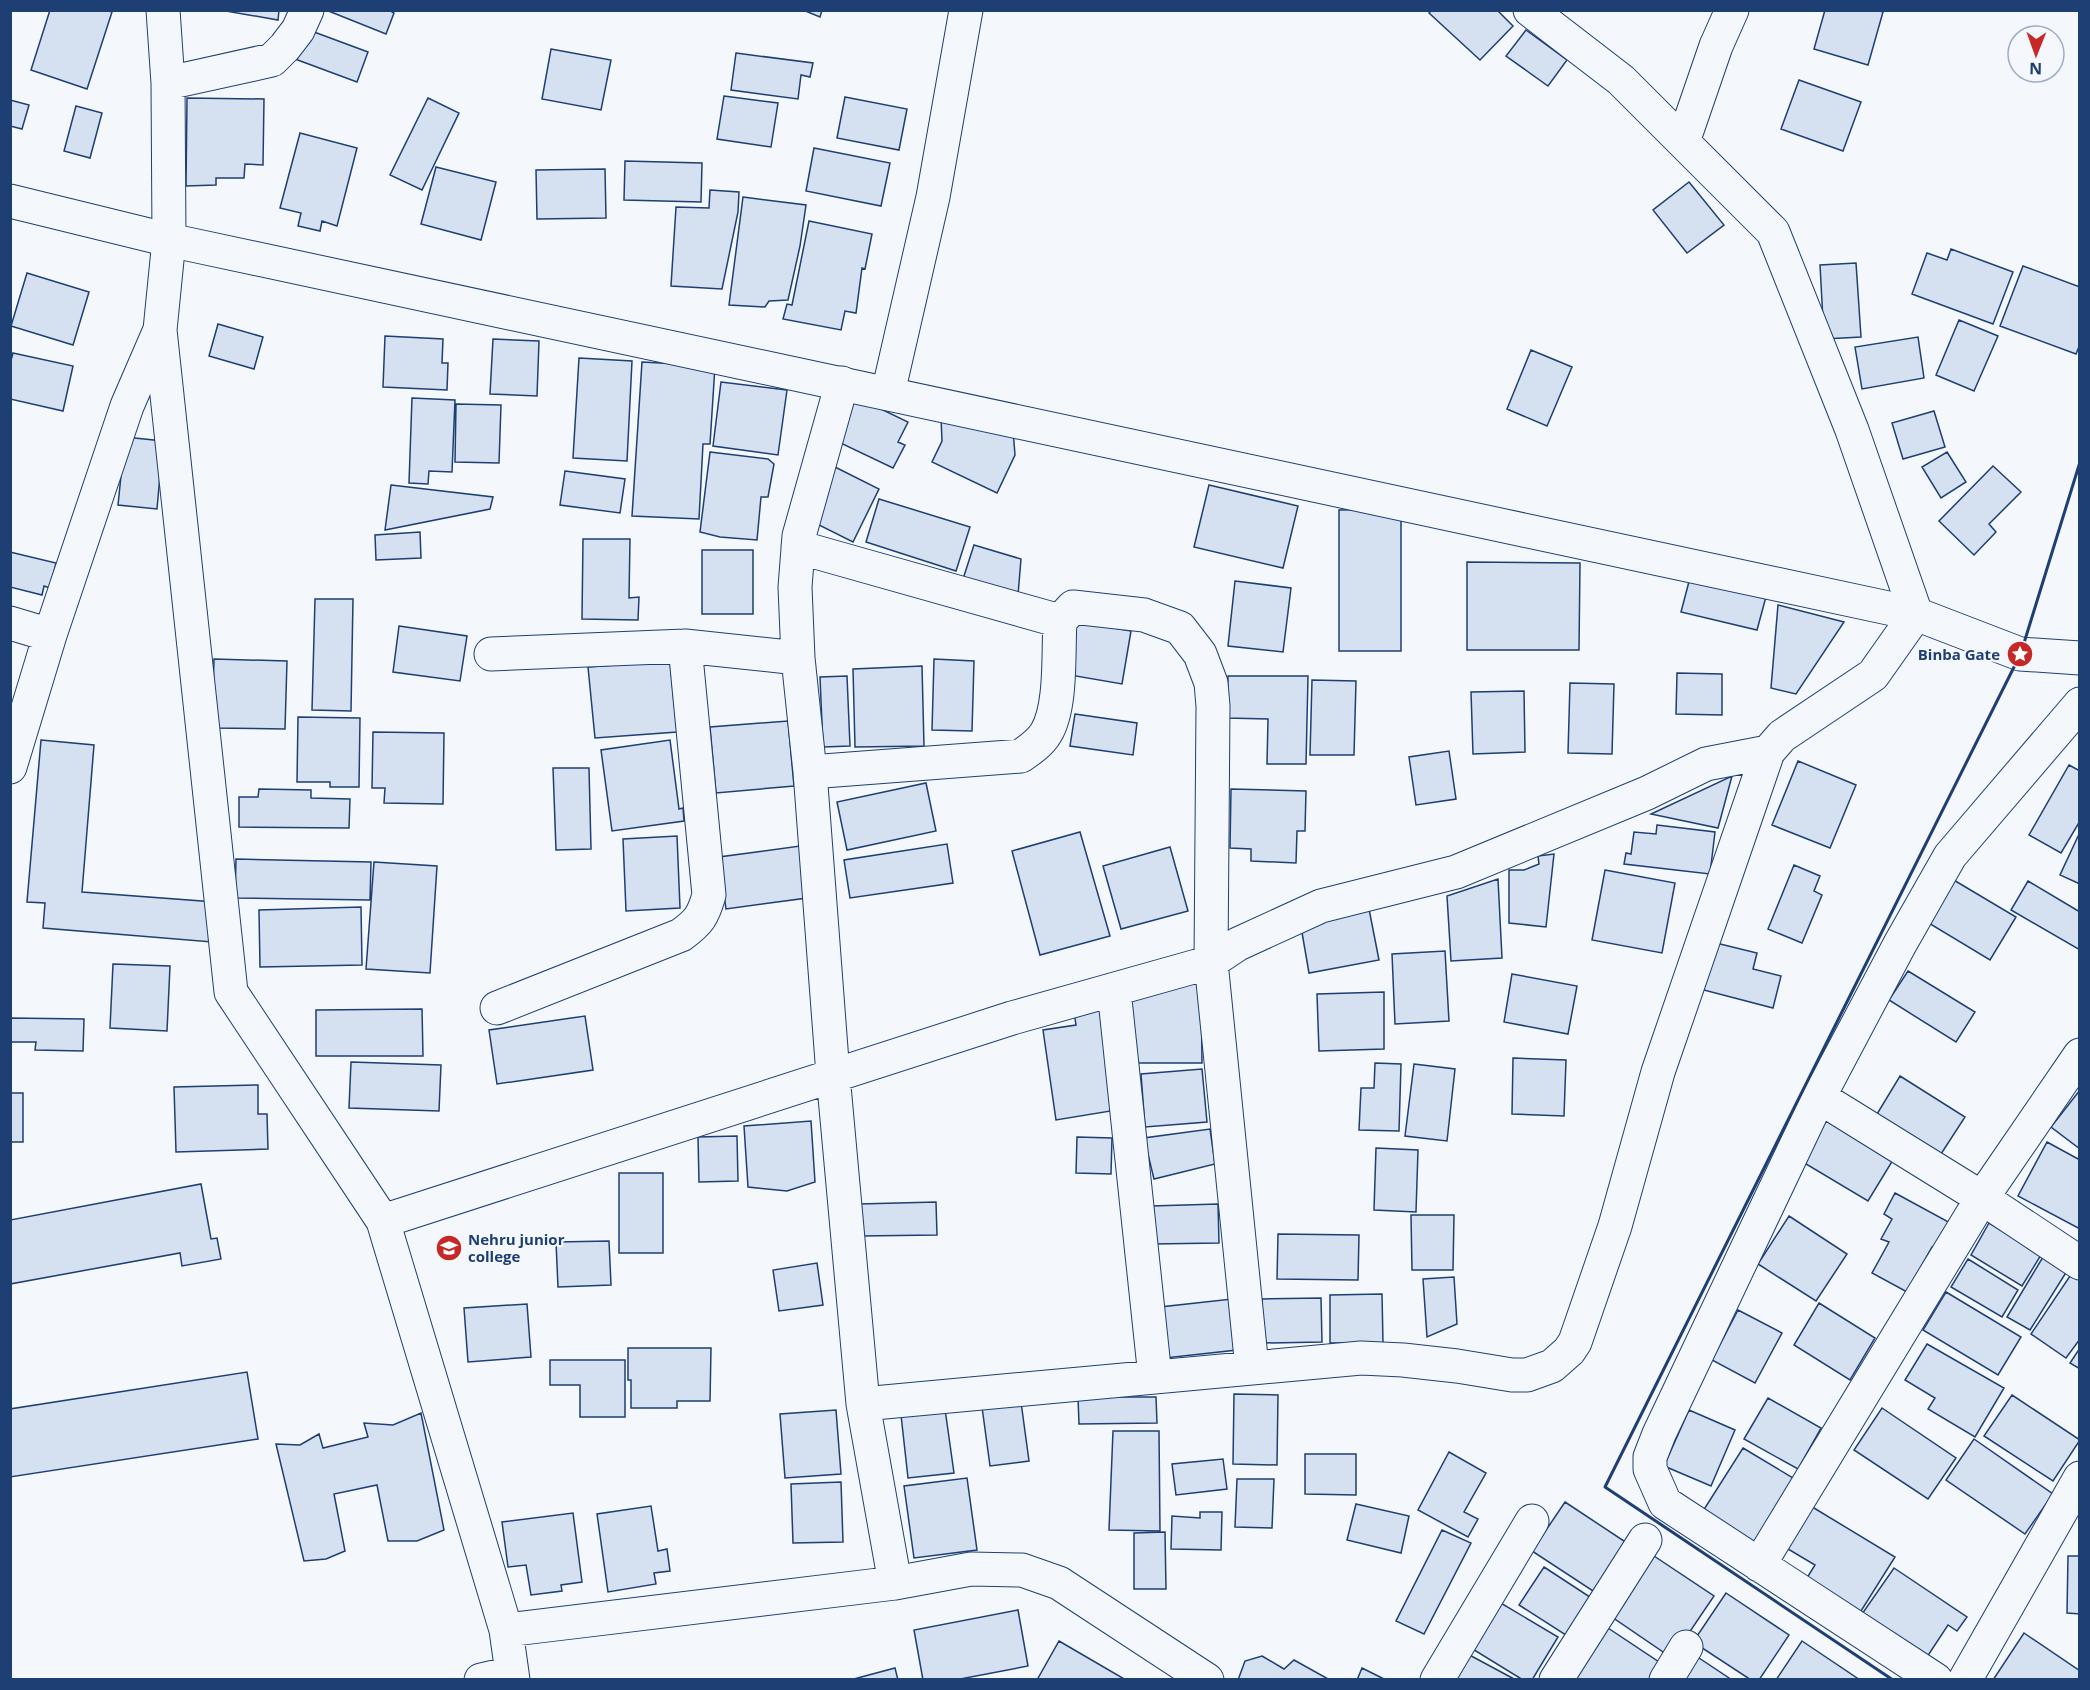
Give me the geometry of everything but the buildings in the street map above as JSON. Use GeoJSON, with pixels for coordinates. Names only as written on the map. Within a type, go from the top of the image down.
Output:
{"type":"FeatureCollection","features":[{"type":"Feature","properties":{"kind":"street"},"geometry":{"type":"LineString","coordinates":[[163,10],[168,83],[169,240],[160,330],[231,992],[383,1221],[506,1630],[502,1677]]}},
{"type":"Feature","properties":{"kind":"street"},"geometry":{"type":"LineString","coordinates":[[168,83],[272,60],[298,30],[307,10]]}},
{"type":"Feature","properties":{"kind":"street"},"geometry":{"type":"LineString","coordinates":[[888,393],[933,197],[966,10]]}},
{"type":"Feature","properties":{"kind":"street"},"geometry":{"type":"LineString","coordinates":[[1530,10],[1621,80],[1773,232],[1851,430],[1916,614]]}},
{"type":"Feature","properties":{"kind":"street"},"geometry":{"type":"LineString","coordinates":[[1683,142],[1716,46],[1732,10]]}},
{"type":"Feature","properties":{"kind":"street"},"geometry":{"type":"LineString","coordinates":[[10,201],[169,240],[1916,614],[2020,654],[2079,658]]}},
{"type":"Feature","properties":{"kind":"street"},"geometry":{"type":"LineString","coordinates":[[10,767],[50,635],[127,406],[160,330]]}},
{"type":"Feature","properties":{"kind":"street"},"geometry":{"type":"LineString","coordinates":[[842,383],[799,536],[795,587],[798,658],[810,772],[833,1075],[863,1404],[895,1583]]}},
{"type":"Feature","properties":{"kind":"street"},"geometry":{"type":"LineString","coordinates":[[798,548],[1060,621]]}},
{"type":"Feature","properties":{"kind":"street"},"geometry":{"type":"LineString","coordinates":[[810,772],[1022,756],[1035,747],[1046,733],[1055,711],[1060,621],[1073,607],[1144,615],[1180,628],[1200,654],[1211,683],[1213,706],[1211,962],[1252,1368]]}},
{"type":"Feature","properties":{"kind":"street"},"geometry":{"type":"LineString","coordinates":[[863,1404],[1361,1358],[1457,1366],[1512,1375],[1527,1375],[1552,1366],[1569,1351],[1575,1342],[1615,1226],[1658,1072],[1768,752],[1782,736],[1873,675],[1916,614]]}},
{"type":"Feature","properties":{"kind":"street"},"geometry":{"type":"LineString","coordinates":[[10,623],[50,635]]}},
{"type":"Feature","properties":{"kind":"street"},"geometry":{"type":"LineString","coordinates":[[490,654],[685,646],[798,658]]}},
{"type":"Feature","properties":{"kind":"street"},"geometry":{"type":"LineString","coordinates":[[497,1008],[681,935],[697,924],[705,911],[709,895],[685,646]]}},
{"type":"Feature","properties":{"kind":"street"},"geometry":{"type":"LineString","coordinates":[[1936,1680],[1665,1503],[1650,1469],[1650,1457],[1819,1097],[1900,944],[1950,856],[2079,704]]}},
{"type":"Feature","properties":{"kind":"street"},"geometry":{"type":"LineString","coordinates":[[383,1221],[1012,1018],[1211,962],[1238,944],[1321,906],[1456,872],[1647,793],[1706,764],[1768,752]]}},
{"type":"Feature","properties":{"kind":"street"},"geometry":{"type":"LineString","coordinates":[[1114,990],[1155,1377]]}},
{"type":"Feature","properties":{"kind":"street"},"geometry":{"type":"LineString","coordinates":[[1759,1565],[1982,1198],[2079,1055]]}},
{"type":"Feature","properties":{"kind":"street"},"geometry":{"type":"LineString","coordinates":[[1819,1097],[1982,1198],[2079,1263]]}},
{"type":"Feature","properties":{"kind":"street"},"geometry":{"type":"LineString","coordinates":[[1965,1680],[2079,1478]]}},
{"type":"Feature","properties":{"kind":"street"},"geometry":{"type":"LineString","coordinates":[[1437,1680],[1532,1521]]}},
{"type":"Feature","properties":{"kind":"street"},"geometry":{"type":"LineString","coordinates":[[1556,1680],[1645,1540]]}},
{"type":"Feature","properties":{"kind":"street"},"geometry":{"type":"LineString","coordinates":[[506,1630],[895,1583],[971,1569],[1022,1570],[1059,1583],[1206,1680]]}},
{"type":"Feature","properties":{"kind":"street"},"geometry":{"type":"LineString","coordinates":[[1666,1680],[1686,1647]]}},
{"type":"Feature","properties":{"kind":"wall"},"geometry":{"type":"LineString","coordinates":[[2024,643],[2080,462]]}},
{"type":"Feature","properties":{"kind":"wall"},"geometry":{"type":"LineString","coordinates":[[1893,1680],[1605,1487],[2015,665]]}},
{"type":"Feature","properties":{"kind":"place","name":"Binba Gate"},"geometry":{"type":"Point","coordinates":[2020,654]}},
{"type":"Feature","properties":{"kind":"place","name":"Nehru junior college"},"geometry":{"type":"Point","coordinates":[449,1248]}}]}
